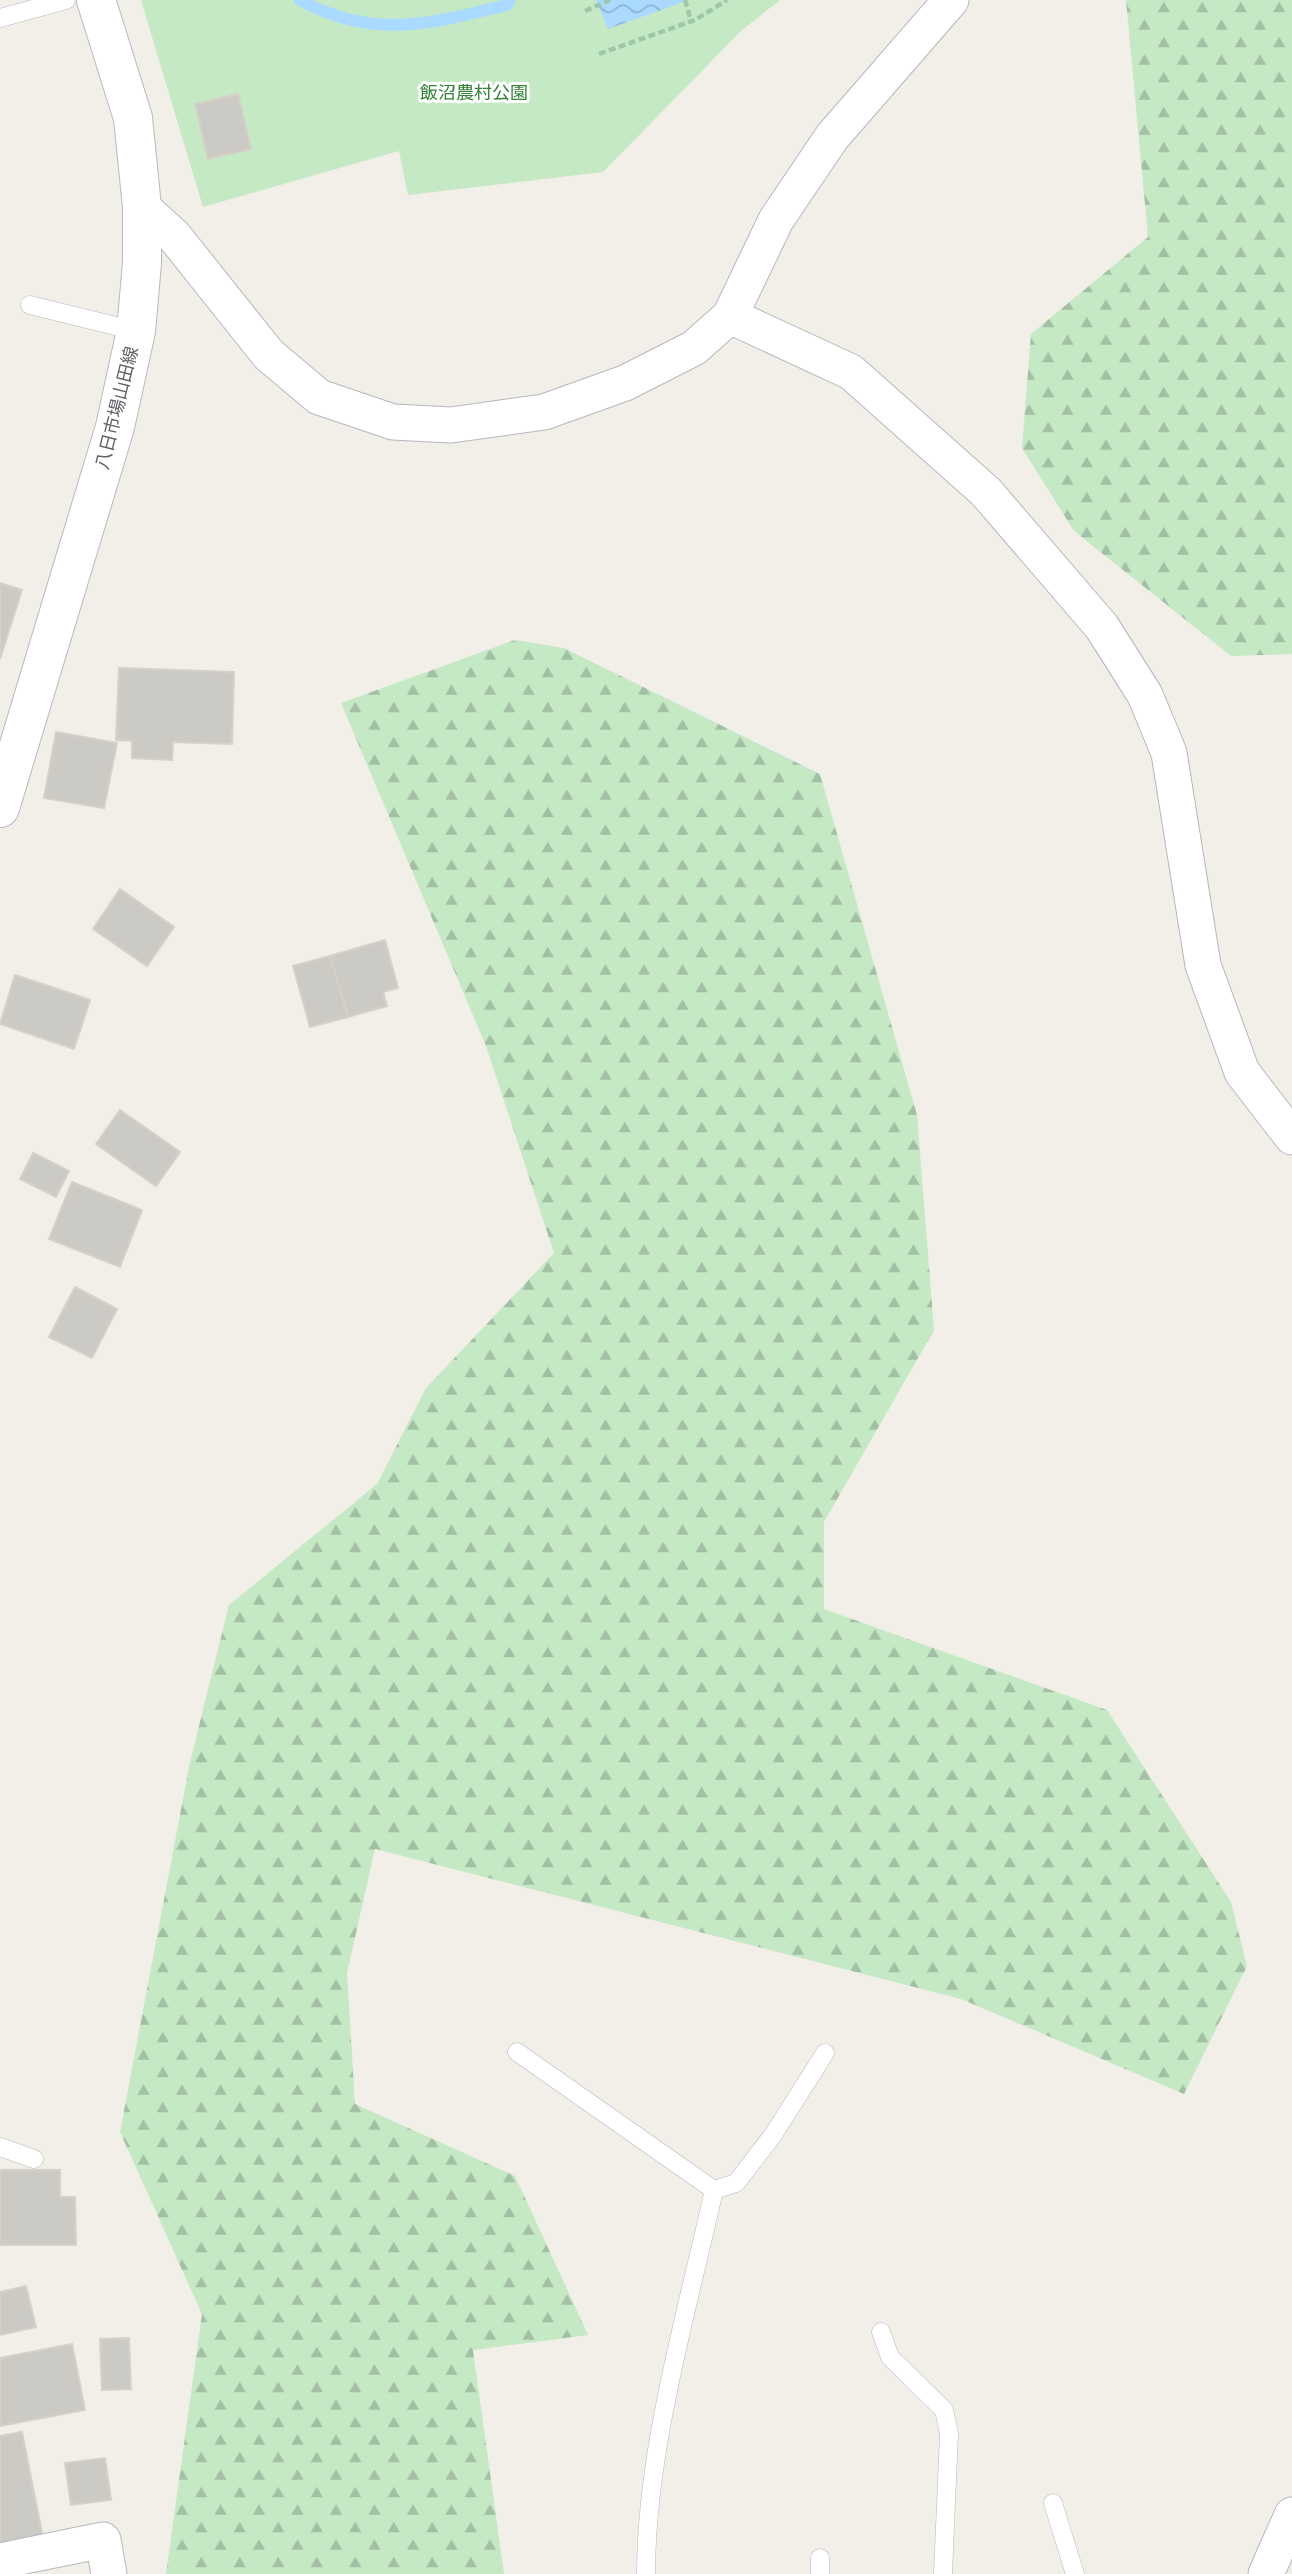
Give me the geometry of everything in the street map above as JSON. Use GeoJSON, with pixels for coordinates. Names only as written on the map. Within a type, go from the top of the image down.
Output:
{"type":"FeatureCollection","features":[{"type":"Feature","properties":{"kind":"main road","name":"八日市場山田線"},"geometry":{"type":"LineString","coordinates":[[0,808],[116,427],[136,331],[142,263],[142,208],[133,118],[96,0]]}},
{"type":"Feature","properties":{"kind":"street"},"geometry":{"type":"LineString","coordinates":[[142,208],[174,236],[269,355],[319,397],[393,422],[451,425],[544,412],[625,383],[694,348],[730,316],[775,219],[832,137],[951,0]]}},
{"type":"Feature","properties":{"kind":"street"},"geometry":{"type":"LineString","coordinates":[[730,316],[851,372],[986,492],[1102,627],[1145,695],[1169,754],[1203,965],[1242,1072],[1292,1137]]}},
{"type":"Feature","properties":{"kind":"street"},"geometry":{"type":"LineString","coordinates":[[1266,2574],[1292,2515]]}},
{"type":"Feature","properties":{"kind":"street"},"geometry":{"type":"LineString","coordinates":[[0,2561],[103,2540],[109,2574]]}},
{"type":"Feature","properties":{"kind":"lane"},"geometry":{"type":"LineString","coordinates":[[0,18],[66,0]]}},
{"type":"Feature","properties":{"kind":"lane"},"geometry":{"type":"LineString","coordinates":[[30,305],[136,331]]}},
{"type":"Feature","properties":{"kind":"lane"},"geometry":{"type":"LineString","coordinates":[[517,2052],[714,2190]]}},
{"type":"Feature","properties":{"kind":"lane"},"geometry":{"type":"LineString","coordinates":[[714,2190],[736,2183],[773,2134],[825,2053]]}},
{"type":"Feature","properties":{"kind":"lane"},"geometry":{"type":"LineString","coordinates":[[0,2147],[34,2159]]}},
{"type":"Feature","properties":{"kind":"lane"},"geometry":{"type":"LineString","coordinates":[[646,2574],[646,2528],[662,2431],[714,2190]]}},
{"type":"Feature","properties":{"kind":"lane"},"geometry":{"type":"LineString","coordinates":[[881,2332],[890,2357],[944,2410],[949,2433],[943,2574]]}},
{"type":"Feature","properties":{"kind":"lane"},"geometry":{"type":"LineString","coordinates":[[1053,2503],[1075,2574]]}},
{"type":"Feature","properties":{"kind":"path"},"geometry":{"type":"LineString","coordinates":[[584,11],[610,0]]}},
{"type":"Feature","properties":{"kind":"path"},"geometry":{"type":"LineString","coordinates":[[685,0],[691,22]]}},
{"type":"Feature","properties":{"kind":"path"},"geometry":{"type":"LineString","coordinates":[[599,54],[691,22],[727,0]]}},
{"type":"Feature","properties":{"kind":"green space","name":"飯沼農村公園"},"geometry":{"type":"Polygon","coordinates":[[[141,0],[780,0],[742,30],[603,172],[408,195],[399,151],[203,207],[141,0]]]}},
{"type":"Feature","properties":{"kind":"green space"},"geometry":{"type":"Polygon","coordinates":[[[1126,0],[1292,0],[1292,654],[1231,656],[1074,531],[1022,448],[1031,334],[1148,237],[1126,0]]]}},
{"type":"Feature","properties":{"kind":"green space"},"geometry":{"type":"Polygon","coordinates":[[[515,640],[564,648],[820,774],[917,1115],[934,1330],[824,1522],[824,1609],[1107,1710],[1231,1902],[1247,1966],[1184,2094],[961,1999],[375,1849],[347,1973],[355,2104],[515,2176],[588,2335],[473,2350],[504,2574],[166,2574],[202,2314],[120,2132],[190,1762],[229,1605],[377,1484],[426,1388],[554,1253],[486,1046],[341,703],[515,640]]]}},
{"type":"Feature","properties":{"kind":"water"},"geometry":{"type":"Polygon","coordinates":[[[596,0],[689,0],[608,29],[596,0]]]}},
{"type":"Feature","properties":{"kind":"building"},"geometry":{"type":"Polygon","coordinates":[[[238,94],[251,149],[208,159],[195,104],[238,94]]]}},
{"type":"Feature","properties":{"kind":"building"},"geometry":{"type":"Polygon","coordinates":[[[0,583],[22,590],[0,659],[0,583]]]}},
{"type":"Feature","properties":{"kind":"building"},"geometry":{"type":"Polygon","coordinates":[[[119,668],[234,672],[232,744],[173,742],[172,760],[132,758],[132,741],[116,740],[119,668]]]}},
{"type":"Feature","properties":{"kind":"building"},"geometry":{"type":"Polygon","coordinates":[[[56,732],[117,743],[104,808],[44,798],[56,732]]]}},
{"type":"Feature","properties":{"kind":"building"},"geometry":{"type":"Polygon","coordinates":[[[120,889],[174,927],[147,966],[93,929],[120,889]]]}},
{"type":"Feature","properties":{"kind":"building"},"geometry":{"type":"Polygon","coordinates":[[[385,940],[398,988],[383,992],[387,1006],[348,1017],[330,956],[385,940]]]}},
{"type":"Feature","properties":{"kind":"building"},"geometry":{"type":"Polygon","coordinates":[[[330,956],[348,1017],[310,1027],[293,966],[330,956]]]}},
{"type":"Feature","properties":{"kind":"building"},"geometry":{"type":"Polygon","coordinates":[[[15,975],[90,1000],[74,1049],[0,1024],[15,975]]]}},
{"type":"Feature","properties":{"kind":"building"},"geometry":{"type":"Polygon","coordinates":[[[120,1110],[180,1152],[156,1186],[96,1144],[120,1110]]]}},
{"type":"Feature","properties":{"kind":"building"},"geometry":{"type":"Polygon","coordinates":[[[33,1153],[69,1171],[56,1197],[20,1179],[33,1153]]]}},
{"type":"Feature","properties":{"kind":"building"},"geometry":{"type":"Polygon","coordinates":[[[72,1182],[142,1210],[120,1267],[49,1239],[72,1182]]]}},
{"type":"Feature","properties":{"kind":"building"},"geometry":{"type":"Polygon","coordinates":[[[75,1287],[117,1309],[92,1358],[49,1337],[75,1287]]]}},
{"type":"Feature","properties":{"kind":"building"},"geometry":{"type":"Polygon","coordinates":[[[0,2170],[60,2170],[60,2197],[75,2197],[76,2245],[0,2245],[0,2170]]]}},
{"type":"Feature","properties":{"kind":"building"},"geometry":{"type":"Polygon","coordinates":[[[26,2286],[36,2327],[0,2335],[0,2292],[26,2286]]]}},
{"type":"Feature","properties":{"kind":"building"},"geometry":{"type":"Polygon","coordinates":[[[129,2338],[131,2389],[102,2390],[100,2339],[129,2338]]]}},
{"type":"Feature","properties":{"kind":"building"},"geometry":{"type":"Polygon","coordinates":[[[72,2344],[85,2410],[0,2426],[0,2358],[72,2344]]]}},
{"type":"Feature","properties":{"kind":"building"},"geometry":{"type":"Polygon","coordinates":[[[22,2432],[43,2538],[0,2546],[0,2436],[22,2432]]]}},
{"type":"Feature","properties":{"kind":"building"},"geometry":{"type":"Polygon","coordinates":[[[105,2458],[111,2500],[71,2505],[65,2463],[105,2458]]]}},
{"type":"Feature","properties":{"kind":"waterway"},"geometry":{"type":"LineString","coordinates":[[300,0],[352,20],[402,25],[479,12],[507,5],[510,0]]}}]}
